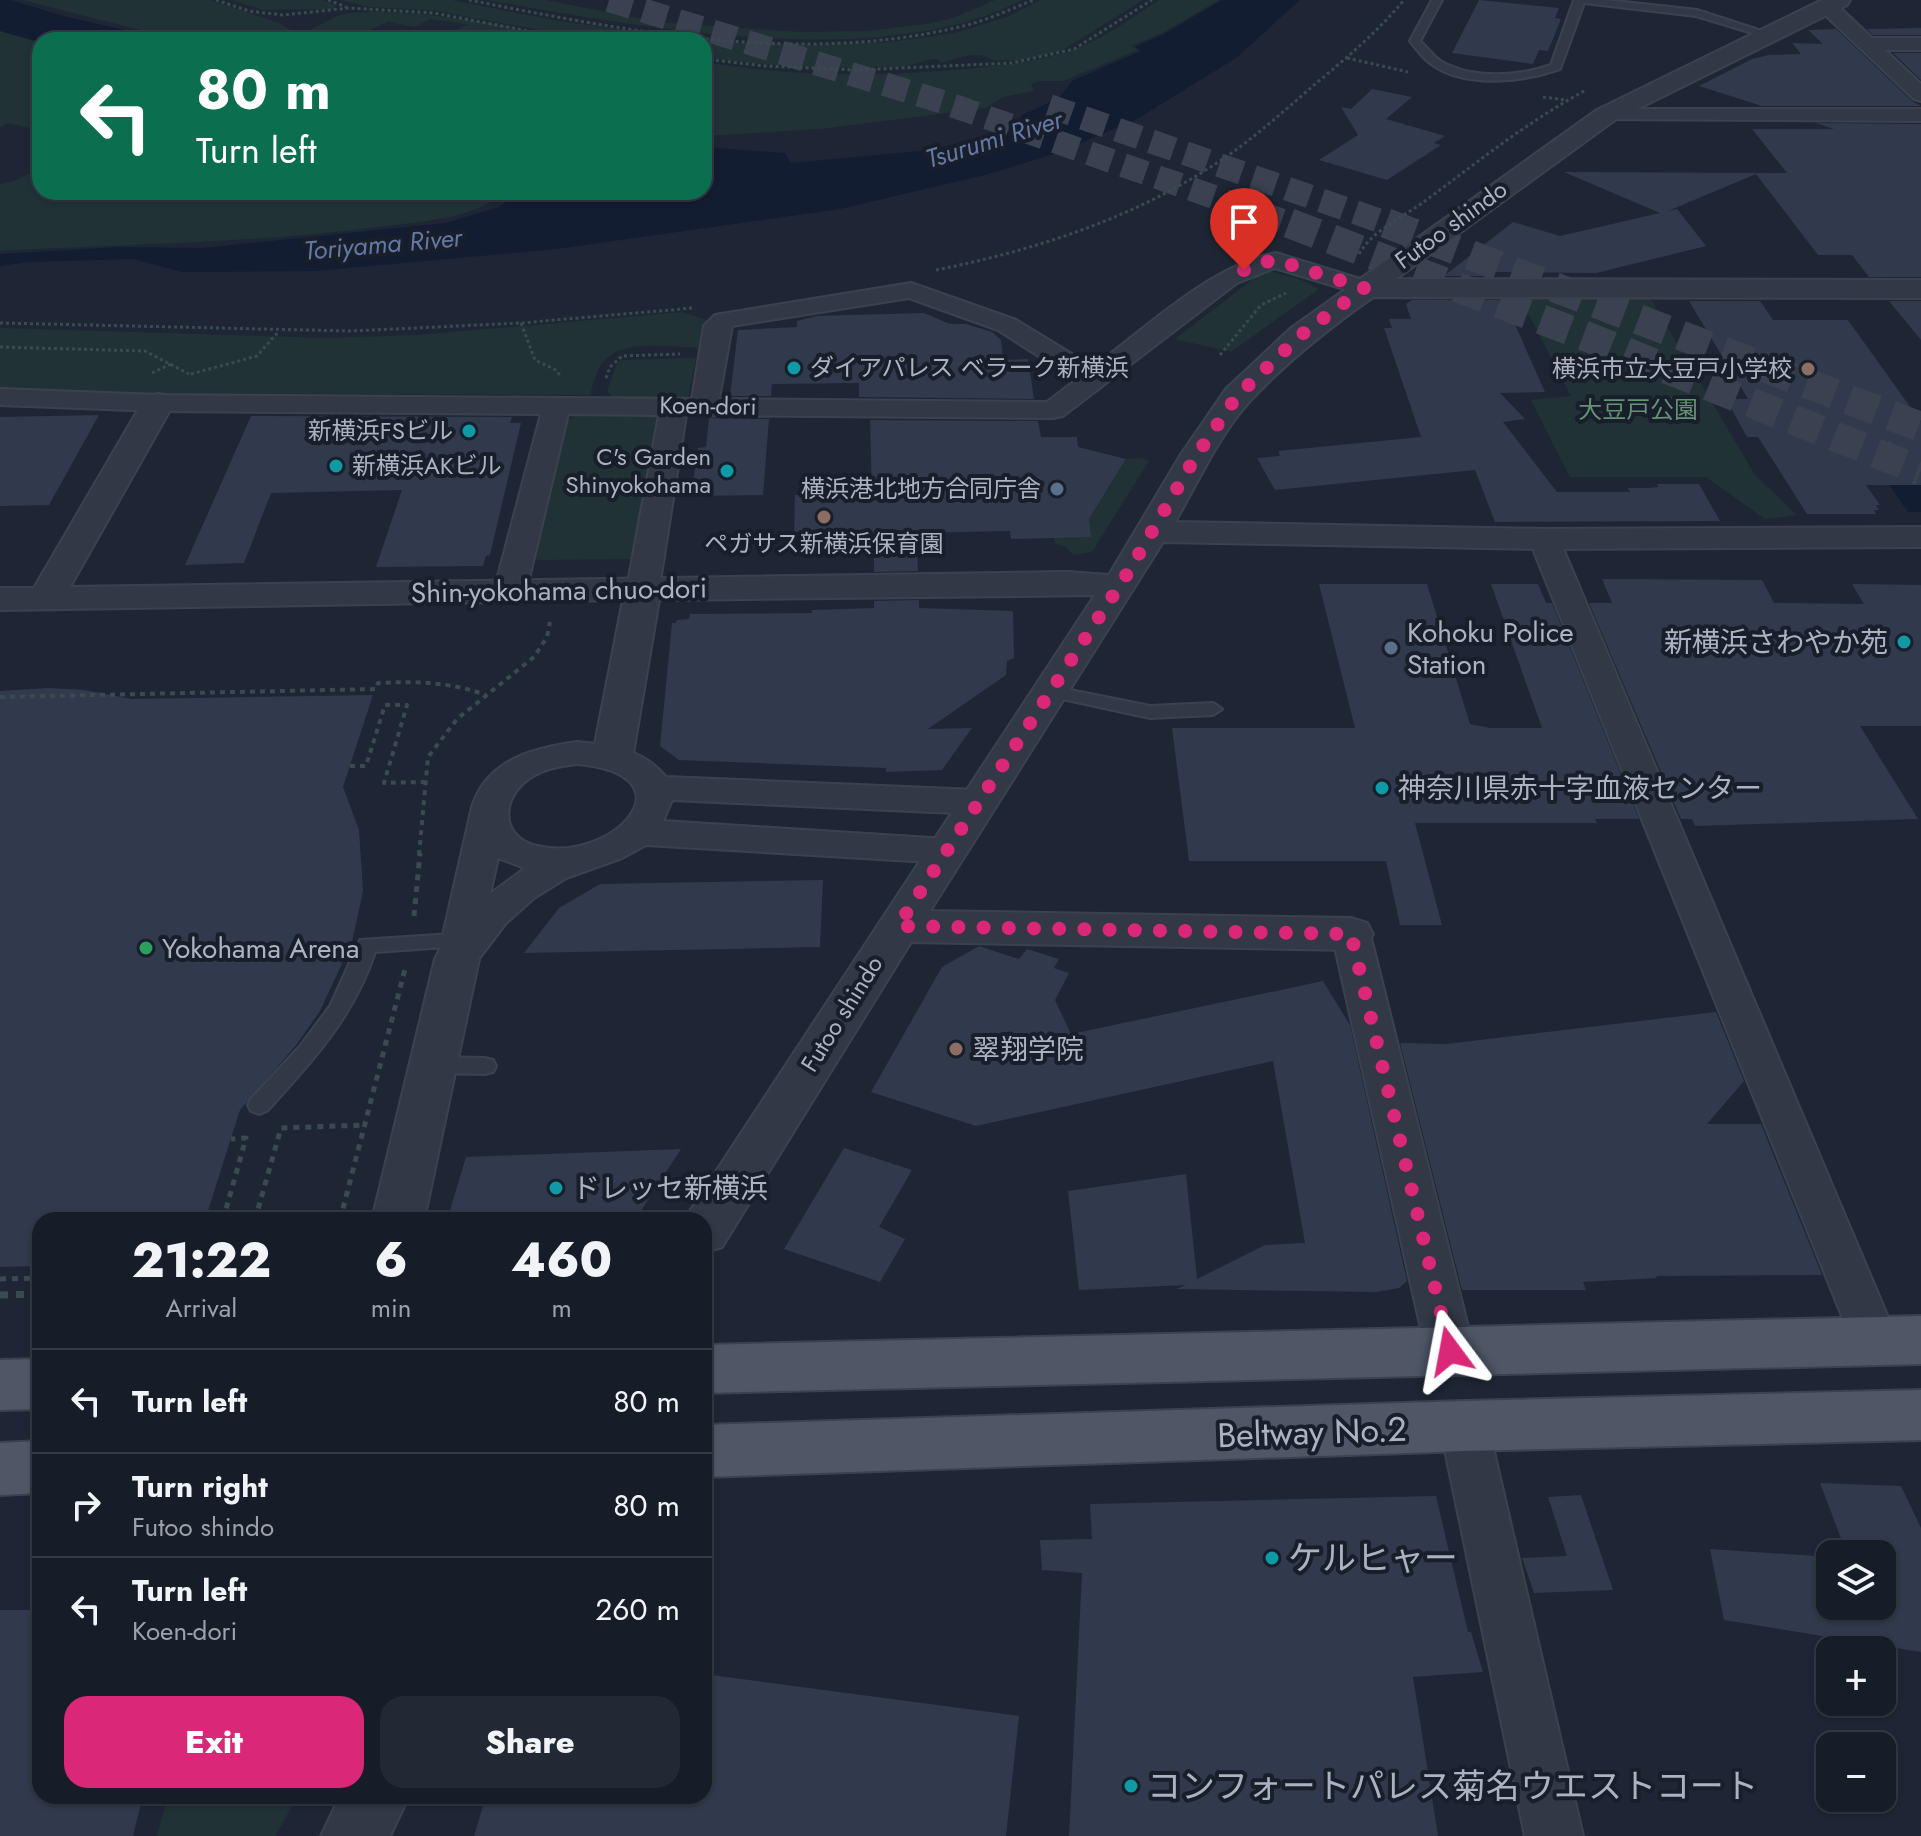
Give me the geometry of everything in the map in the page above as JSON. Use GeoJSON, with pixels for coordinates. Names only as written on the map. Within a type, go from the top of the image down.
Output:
{"type":"FeatureCollection","features":[{"type":"Feature","properties":{"kind":"main road"},"geometry":{"type":"LineString","coordinates":[[712,1369],[1898,1340]]}},
{"type":"Feature","properties":{"kind":"main road"},"geometry":{"type":"LineString","coordinates":[[0,1385],[32,1384]]}},
{"type":"Feature","properties":{"kind":"main road","name":"Beltway No.2"},"geometry":{"type":"LineString","coordinates":[[712,1451],[1464,1426],[1921,1415]]}},
{"type":"Feature","properties":{"kind":"main road"},"geometry":{"type":"LineString","coordinates":[[0,1469],[32,1467]]}},
{"type":"Feature","properties":{"kind":"street","name":"Futoo shindo"},"geometry":{"type":"LineString","coordinates":[[712,1219],[1237,396],[1301,335],[1606,115],[1834,4]]}},
{"type":"Feature","properties":{"kind":"street"},"geometry":{"type":"LineString","coordinates":[[1834,4],[1867,44],[1921,95]]}},
{"type":"Feature","properties":{"kind":"street"},"geometry":{"type":"LineString","coordinates":[[1867,44],[1921,44]]}},
{"type":"Feature","properties":{"kind":"street"},"geometry":{"type":"LineString","coordinates":[[1606,115],[1921,115]]}},
{"type":"Feature","properties":{"kind":"street","name":"Koen-dori"},"geometry":{"type":"LineString","coordinates":[[0,397],[158,403],[561,393],[674,406],[1053,410],[1228,278],[1260,263],[1276,260],[1364,288]]}},
{"type":"Feature","properties":{"kind":"street"},"geometry":{"type":"LineString","coordinates":[[1364,288],[1921,289]]}},
{"type":"Feature","properties":{"kind":"street"},"geometry":{"type":"LineString","coordinates":[[704,406],[717,326],[724,320],[911,290],[1007,325],[1093,379]]}},
{"type":"Feature","properties":{"kind":"street"},"geometry":{"type":"LineString","coordinates":[[510,591],[561,393]]}},
{"type":"Feature","properties":{"kind":"street"},"geometry":{"type":"LineString","coordinates":[[45,599],[158,403]]}},
{"type":"Feature","properties":{"kind":"street"},"geometry":{"type":"LineString","coordinates":[[613,754],[674,406]]}},
{"type":"Feature","properties":{"kind":"street"},"geometry":{"type":"LineString","coordinates":[[1152,532],[1544,539],[1921,537]]}},
{"type":"Feature","properties":{"kind":"street"},"geometry":{"type":"LineString","coordinates":[[1544,539],[1898,1340]]}},
{"type":"Feature","properties":{"kind":"street","name":"Shin-yokohama chuo-dori"},"geometry":{"type":"LineString","coordinates":[[0,599],[1068,583],[1118,586]]}},
{"type":"Feature","properties":{"kind":"street"},"geometry":{"type":"LineString","coordinates":[[400,1212],[462,946],[490,801],[500,785],[516,771],[560,753],[587,751],[613,754],[632,762],[646,774],[654,788],[653,810],[639,832],[611,850],[574,860],[527,883],[462,946]]}},
{"type":"Feature","properties":{"kind":"street"},"geometry":{"type":"LineString","coordinates":[[654,788],[977,802]]}},
{"type":"Feature","properties":{"kind":"street"},"geometry":{"type":"LineString","coordinates":[[489,817],[494,833],[506,846],[525,855],[549,860],[574,860]]}},
{"type":"Feature","properties":{"kind":"street"},"geometry":{"type":"LineString","coordinates":[[639,832],[946,851]]}},
{"type":"Feature","properties":{"kind":"street"},"geometry":{"type":"LineString","coordinates":[[898,926],[1351,934],[1450,1351]]}},
{"type":"Feature","properties":{"kind":"street"},"geometry":{"type":"LineString","coordinates":[[1464,1426],[1554,1836]]}},
{"type":"Feature","properties":{"kind":"street"},"geometry":{"type":"LineString","coordinates":[[354,1836],[372,1804]]}},
{"type":"Feature","properties":{"kind":"lane"},"geometry":{"type":"LineString","coordinates":[[1437,0],[1415,41],[1438,64],[1475,74],[1516,77],[1542,74],[1556,67],[1579,0],[1631,3],[1697,13],[1769,35]]}},
{"type":"Feature","properties":{"kind":"lane"},"geometry":{"type":"LineString","coordinates":[[1050,691],[1150,712],[1213,709]]}},
{"type":"Feature","properties":{"kind":"lane"},"geometry":{"type":"LineString","coordinates":[[259,1105],[320,1040],[347,996],[367,945],[412,943],[462,946]]}},
{"type":"Feature","properties":{"kind":"lane"},"geometry":{"type":"LineString","coordinates":[[433,1065],[485,1066]]}},
{"type":"Feature","properties":{"kind":"path"},"geometry":{"type":"LineString","coordinates":[[216,0],[249,11],[283,15],[349,8],[434,13],[534,32]]}},
{"type":"Feature","properties":{"kind":"path"},"geometry":{"type":"LineString","coordinates":[[328,0],[349,8]]}},
{"type":"Feature","properties":{"kind":"path"},"geometry":{"type":"LineString","coordinates":[[469,0],[660,32]]}},
{"type":"Feature","properties":{"kind":"path"},"geometry":{"type":"LineString","coordinates":[[712,36],[816,41],[881,39],[940,32],[985,21],[1034,0]]}},
{"type":"Feature","properties":{"kind":"path"},"geometry":{"type":"LineString","coordinates":[[712,60],[766,69],[830,72],[997,65],[1041,58],[1075,48],[1152,0]]}},
{"type":"Feature","properties":{"kind":"path"},"geometry":{"type":"LineString","coordinates":[[923,273],[968,264],[1054,239],[1131,210],[1186,181],[1222,160],[1300,98],[1389,20],[1404,0]]}},
{"type":"Feature","properties":{"kind":"path"},"geometry":{"type":"LineString","coordinates":[[1220,355],[1261,305],[1293,290]]}},
{"type":"Feature","properties":{"kind":"path"},"geometry":{"type":"LineString","coordinates":[[0,323],[351,331],[521,323],[700,307]]}},
{"type":"Feature","properties":{"kind":"path"},"geometry":{"type":"LineString","coordinates":[[521,323],[535,360],[556,370],[561,393]]}},
{"type":"Feature","properties":{"kind":"path"},"geometry":{"type":"LineString","coordinates":[[0,347],[145,351],[190,374],[257,356],[280,330]]}},
{"type":"Feature","properties":{"kind":"path"},"geometry":{"type":"LineString","coordinates":[[603,388],[610,367],[622,356],[713,355]]}},
{"type":"Feature","properties":{"kind":"path"},"geometry":{"type":"LineString","coordinates":[[185,382],[190,374]]}},
{"type":"Feature","properties":{"kind":"path"},"geometry":{"type":"LineString","coordinates":[[342,1212],[412,943],[428,757],[457,719],[534,657],[547,637],[553,609]]}},
{"type":"Feature","properties":{"kind":"path"},"geometry":{"type":"LineString","coordinates":[[0,697],[376,689],[378,683],[431,682],[457,684],[486,695]]}},
{"type":"Feature","properties":{"kind":"path"},"geometry":{"type":"LineString","coordinates":[[350,766],[366,766],[385,705],[407,705],[384,783],[425,782]]}},
{"type":"Feature","properties":{"kind":"path"},"geometry":{"type":"LineString","coordinates":[[257,1212],[281,1128],[365,1125]]}},
{"type":"Feature","properties":{"kind":"path"},"geometry":{"type":"LineString","coordinates":[[225,1212],[246,1138],[231,1139]]}},
{"type":"Feature","properties":{"kind":"path"},"geometry":{"type":"LineString","coordinates":[[0,1279],[32,1278]]}},
{"type":"Feature","properties":{"kind":"path"},"geometry":{"type":"LineString","coordinates":[[0,1295],[32,1294]]}},
{"type":"Feature","properties":{"kind":"green space"},"geometry":{"type":"Polygon","coordinates":[[[22,0],[211,0],[279,23],[294,32],[148,32],[22,0]]]}},
{"type":"Feature","properties":{"kind":"green space"},"geometry":{"type":"Polygon","coordinates":[[[231,0],[323,0],[336,6],[334,9],[263,10],[231,0]]]}},
{"type":"Feature","properties":{"kind":"green space"},"geometry":{"type":"Polygon","coordinates":[[[339,0],[452,0],[559,21],[639,32],[550,32],[436,11],[370,7],[339,0]]]}},
{"type":"Feature","properties":{"kind":"green space"},"geometry":{"type":"Polygon","coordinates":[[[487,0],[546,0],[657,22],[801,32],[867,31],[926,24],[953,18],[995,0],[1022,0],[965,22],[901,35],[831,39],[759,38],[614,21],[487,0]]]}},
{"type":"Feature","properties":{"kind":"green space"},"geometry":{"type":"Polygon","coordinates":[[[1040,0],[1143,0],[1061,51],[1023,60],[994,61],[975,55],[941,63],[938,59],[927,60],[903,67],[849,68],[712,58],[712,40],[816,45],[889,42],[955,33],[1007,17],[1040,0]]]}},
{"type":"Feature","properties":{"kind":"green space"},"geometry":{"type":"Polygon","coordinates":[[[1159,0],[1219,0],[1162,33],[1131,46],[1138,50],[1063,81],[1031,84],[1034,91],[1003,97],[986,108],[820,129],[712,136],[712,63],[797,73],[954,70],[1041,59],[1081,46],[1159,0]]]}},
{"type":"Feature","properties":{"kind":"green space"},"geometry":{"type":"Polygon","coordinates":[[[389,12],[485,22],[533,32],[454,32],[467,24],[430,19],[415,27],[388,22],[366,32],[308,32],[345,14],[389,12]]]}},
{"type":"Feature","properties":{"kind":"green space"},"geometry":{"type":"Polygon","coordinates":[[[0,31],[32,41],[32,128],[8,123],[0,127],[0,31]]]}},
{"type":"Feature","properties":{"kind":"green space"},"geometry":{"type":"Polygon","coordinates":[[[32,173],[32,200],[494,200],[462,214],[428,221],[331,232],[237,240],[0,251],[0,184],[32,173]]]}},
{"type":"Feature","properties":{"kind":"green space"},"geometry":{"type":"Polygon","coordinates":[[[1265,270],[1297,278],[1319,289],[1231,352],[1175,339],[1265,270]]]}},
{"type":"Feature","properties":{"kind":"green space","name":"大豆戸公園"},"geometry":{"type":"Polygon","coordinates":[[[1648,294],[1755,475],[1797,515],[1765,519],[1706,477],[1570,477],[1531,400],[1571,396],[1519,296],[1648,294]]]}},
{"type":"Feature","properties":{"kind":"green space"},"geometry":{"type":"Polygon","coordinates":[[[682,312],[707,320],[703,348],[648,346],[621,350],[601,365],[590,395],[127,393],[0,389],[0,328],[326,338],[418,335],[682,312]]]}},
{"type":"Feature","properties":{"kind":"green space"},"geometry":{"type":"Polygon","coordinates":[[[696,358],[688,398],[612,398],[607,391],[617,363],[622,360],[696,358]]]}},
{"type":"Feature","properties":{"kind":"green space"},"geometry":{"type":"Polygon","coordinates":[[[588,413],[646,414],[658,418],[635,559],[530,560],[565,422],[588,413]]]}},
{"type":"Feature","properties":{"kind":"green space"},"geometry":{"type":"Polygon","coordinates":[[[1126,459],[1149,461],[1092,552],[1073,555],[1067,548],[1055,543],[1054,538],[1089,519],[1126,459]]]}},
{"type":"Feature","properties":{"kind":"green space"},"geometry":{"type":"Polygon","coordinates":[[[166,1804],[293,1804],[275,1836],[157,1836],[166,1804]]]}},
{"type":"Feature","properties":{"kind":"water"},"geometry":{"type":"Polygon","coordinates":[[[0,0],[10,0],[134,32],[32,32],[32,40],[0,31],[0,0]]]}},
{"type":"Feature","properties":{"kind":"water"},"geometry":{"type":"Polygon","coordinates":[[[1222,0],[1300,0],[1236,58],[1137,119],[1060,152],[985,175],[840,209],[557,249],[316,271],[182,272],[133,259],[29,262],[0,266],[0,254],[119,247],[202,248],[445,223],[499,207],[508,200],[712,200],[712,148],[785,153],[791,163],[930,150],[1010,131],[1022,115],[1059,98],[1072,81],[1141,51],[1135,47],[1166,33],[1222,0]]]}},
{"type":"Feature","properties":{"kind":"water"},"geometry":{"type":"Polygon","coordinates":[[[1865,450],[1921,480],[1921,512],[1908,512],[1865,450]]]}},
{"type":"Feature","properties":{"kind":"building"},"geometry":{"type":"Polygon","coordinates":[[[1479,0],[1559,8],[1555,18],[1561,19],[1548,51],[1539,50],[1533,64],[1452,53],[1479,0]]]}},
{"type":"Feature","properties":{"kind":"building"},"geometry":{"type":"Polygon","coordinates":[[[1921,28],[1921,35],[1873,35],[1867,29],[1921,28]]]}},
{"type":"Feature","properties":{"kind":"building"},"geometry":{"type":"Polygon","coordinates":[[[1836,29],[1921,106],[1762,106],[1699,86],[1752,59],[1801,54],[1792,43],[1823,44],[1808,30],[1836,29]]]}},
{"type":"Feature","properties":{"kind":"building"},"geometry":{"type":"Polygon","coordinates":[[[1893,53],[1921,53],[1921,80],[1893,53]]]}},
{"type":"Feature","properties":{"kind":"building"},"geometry":{"type":"Polygon","coordinates":[[[1372,89],[1412,97],[1386,119],[1445,136],[1434,143],[1441,145],[1387,180],[1319,160],[1358,135],[1341,107],[1351,109],[1372,89]]]}},
{"type":"Feature","properties":{"kind":"building"},"geometry":{"type":"Polygon","coordinates":[[[1816,123],[1921,124],[1921,277],[1869,277],[1852,255],[1818,255],[1756,174],[1668,211],[1677,209],[1706,246],[1596,273],[1491,272],[1493,276],[1444,276],[1513,222],[1560,236],[1660,213],[1564,172],[1787,173],[1752,129],[1834,129],[1816,123]]]}},
{"type":"Feature","properties":{"kind":"building"},"geometry":{"type":"Polygon","coordinates":[[[1412,300],[1504,300],[1545,392],[1500,393],[1525,419],[1503,422],[1557,492],[1630,492],[1628,488],[1658,487],[1657,484],[1699,484],[1720,521],[1495,522],[1475,470],[1275,490],[1257,458],[1280,456],[1278,451],[1421,437],[1384,328],[1392,328],[1389,319],[1411,319],[1406,304],[1412,300]]]}},
{"type":"Feature","properties":{"kind":"building","name":"横浜市立大豆戸小学校"},"geometry":{"type":"Polygon","coordinates":[[[1689,301],[1760,301],[1773,320],[1848,320],[1921,422],[1921,485],[1866,485],[1880,505],[1876,505],[1879,510],[1874,510],[1876,514],[1807,514],[1758,437],[1747,437],[1726,399],[1748,399],[1689,301]]]}},
{"type":"Feature","properties":{"kind":"building"},"geometry":{"type":"Polygon","coordinates":[[[1889,301],[1921,301],[1921,340],[1889,301]]]}},
{"type":"Feature","properties":{"kind":"building"},"geometry":{"type":"Polygon","coordinates":[[[924,313],[950,324],[966,324],[992,332],[1001,340],[1003,360],[1028,359],[1034,399],[859,397],[859,383],[772,384],[771,396],[730,396],[738,330],[797,327],[797,321],[816,316],[924,313]]]}},
{"type":"Feature","properties":{"kind":"building"},"geometry":{"type":"Polygon","coordinates":[[[99,415],[49,505],[0,506],[0,417],[99,415]]]}},
{"type":"Feature","properties":{"kind":"building"},"geometry":{"type":"Polygon","coordinates":[[[251,416],[512,417],[510,423],[521,423],[490,555],[486,556],[483,566],[376,567],[402,490],[271,493],[244,563],[185,565],[251,416]]]}},
{"type":"Feature","properties":{"kind":"building","name":"C's Garden Shinyokohama"},"geometry":{"type":"Polygon","coordinates":[[[709,418],[769,419],[763,495],[691,496],[698,448],[706,447],[709,418]]]}},
{"type":"Feature","properties":{"kind":"building"},"geometry":{"type":"Polygon","coordinates":[[[870,420],[1038,421],[1041,437],[1077,437],[1078,447],[1126,459],[1089,519],[1091,537],[1011,539],[1010,531],[916,533],[918,571],[874,572],[874,535],[794,536],[795,495],[872,494],[870,420]]]}},
{"type":"Feature","properties":{"kind":"building"},"geometry":{"type":"Polygon","coordinates":[[[1602,579],[1762,580],[1774,603],[1864,604],[1852,584],[1921,585],[1921,726],[1860,726],[1918,819],[1695,826],[1692,819],[1681,819],[1589,603],[1612,603],[1602,579]]]}},
{"type":"Feature","properties":{"kind":"building","name":"神奈川県赤十字血液センター"},"geometry":{"type":"Polygon","coordinates":[[[1319,584],[1427,584],[1470,724],[1490,728],[1542,728],[1491,584],[1538,584],[1546,603],[1552,603],[1639,819],[1595,819],[1597,823],[1415,823],[1442,925],[1400,925],[1386,861],[1189,861],[1172,728],[1355,728],[1319,584]]]}},
{"type":"Feature","properties":{"kind":"building"},"geometry":{"type":"Polygon","coordinates":[[[919,600],[919,608],[1013,611],[1014,658],[1007,661],[1006,675],[928,729],[972,728],[942,770],[886,772],[886,768],[679,760],[660,746],[672,623],[677,620],[689,619],[690,614],[812,613],[812,610],[874,608],[874,601],[919,600]]]}},
{"type":"Feature","properties":{"kind":"building","name":"Yokohama Arena"},"geometry":{"type":"Polygon","coordinates":[[[49,688],[85,690],[131,699],[373,695],[343,787],[359,830],[363,891],[352,942],[320,1011],[297,1044],[240,1110],[208,1212],[32,1212],[32,1266],[0,1267],[0,691],[49,688]]]}},
{"type":"Feature","properties":{"kind":"building"},"geometry":{"type":"Polygon","coordinates":[[[823,880],[820,947],[524,953],[559,908],[600,884],[823,880]]]}},
{"type":"Feature","properties":{"kind":"building"},"geometry":{"type":"Polygon","coordinates":[[[979,946],[1019,959],[1027,949],[1059,959],[1054,968],[1069,973],[1055,1000],[1071,1034],[1323,981],[1350,1025],[1407,1281],[1399,1288],[1376,1292],[1176,1289],[1186,1285],[1079,1290],[1068,1191],[1186,1174],[1197,1279],[1265,1245],[1305,1243],[1273,1061],[976,1126],[871,1092],[942,967],[979,946]]]}},
{"type":"Feature","properties":{"kind":"building"},"geometry":{"type":"Polygon","coordinates":[[[1716,1012],[1744,1081],[1707,1124],[1761,1124],[1822,1275],[1656,1276],[1583,1282],[1586,1290],[1462,1290],[1400,1043],[1446,1044],[1716,1012]]]}},
{"type":"Feature","properties":{"kind":"building"},"geometry":{"type":"Polygon","coordinates":[[[844,1148],[912,1170],[879,1227],[905,1239],[880,1282],[784,1249],[844,1148]]]}},
{"type":"Feature","properties":{"kind":"building","name":"ドレッセ新横浜"},"geometry":{"type":"Polygon","coordinates":[[[681,1149],[640,1212],[449,1212],[466,1157],[681,1149]]]}},
{"type":"Feature","properties":{"kind":"building"},"geometry":{"type":"Polygon","coordinates":[[[1820,1483],[1901,1486],[1921,1528],[1921,1652],[1896,1648],[1896,1636],[1822,1636],[1724,1620],[1710,1549],[1816,1556],[1816,1620],[1896,1620],[1896,1540],[1842,1540],[1820,1483]]]}},
{"type":"Feature","properties":{"kind":"building"},"geometry":{"type":"Polygon","coordinates":[[[1581,1495],[1613,1590],[1534,1593],[1522,1558],[1567,1556],[1548,1497],[1581,1495]]]}},
{"type":"Feature","properties":{"kind":"building"},"geometry":{"type":"Polygon","coordinates":[[[1436,1496],[1468,1632],[1471,1632],[1483,1672],[1413,1677],[1438,1836],[1069,1836],[1082,1573],[1042,1570],[1040,1540],[1092,1539],[1090,1504],[1436,1496]]]}},
{"type":"Feature","properties":{"kind":"building"},"geometry":{"type":"Polygon","coordinates":[[[0,1610],[32,1610],[32,1804],[141,1804],[133,1836],[0,1836],[0,1610]]]}},
{"type":"Feature","properties":{"kind":"building"},"geometry":{"type":"Polygon","coordinates":[[[712,1675],[1019,1716],[1006,1836],[474,1836],[484,1804],[712,1804],[712,1675]]]}},
{"type":"Feature","properties":{"kind":"tunnel"},"geometry":{"type":"LineString","coordinates":[[609,0],[943,102],[1294,225]]}},
{"type":"Feature","properties":{"kind":"tunnel"},"geometry":{"type":"LineString","coordinates":[[1049,106],[1392,225]]}},
{"type":"Feature","properties":{"kind":"tunnel"},"geometry":{"type":"LineString","coordinates":[[1289,223],[1598,341],[1921,471]]}},
{"type":"Feature","properties":{"kind":"tunnel"},"geometry":{"type":"LineString","coordinates":[[1386,223],[1921,427]]}},
{"type":"Feature","properties":{"kind":"place","name":"ダイアパレス ベラーク新横浜"},"geometry":{"type":"Point","coordinates":[794,368]}},
{"type":"Feature","properties":{"kind":"place","name":"横浜市立大豆戸小学校"},"geometry":{"type":"Point","coordinates":[1808,369]}},
{"type":"Feature","properties":{"kind":"place","name":"新横浜FSビル"},"geometry":{"type":"Point","coordinates":[469,431]}},
{"type":"Feature","properties":{"kind":"place","name":"新横浜AKビル"},"geometry":{"type":"Point","coordinates":[336,466]}},
{"type":"Feature","properties":{"kind":"place","name":"C's Garden Shinyokohama"},"geometry":{"type":"Point","coordinates":[727,471]}},
{"type":"Feature","properties":{"kind":"place","name":"横浜港北地方合同庁舎"},"geometry":{"type":"Point","coordinates":[1057,489]}},
{"type":"Feature","properties":{"kind":"place","name":"ペガサス新横浜保育園"},"geometry":{"type":"Point","coordinates":[824,517]}},
{"type":"Feature","properties":{"kind":"place","name":"新横浜さわやか苑"},"geometry":{"type":"Point","coordinates":[1904,642]}},
{"type":"Feature","properties":{"kind":"place","name":"Kohoku Police Station"},"geometry":{"type":"Point","coordinates":[1391,648]}},
{"type":"Feature","properties":{"kind":"place","name":"神奈川県赤十字血液センター"},"geometry":{"type":"Point","coordinates":[1382,788]}},
{"type":"Feature","properties":{"kind":"place","name":"Yokohama Arena"},"geometry":{"type":"Point","coordinates":[146,948]}},
{"type":"Feature","properties":{"kind":"place","name":"翠翔学院"},"geometry":{"type":"Point","coordinates":[956,1049]}},
{"type":"Feature","properties":{"kind":"place","name":"ドレッセ新横浜"},"geometry":{"type":"Point","coordinates":[556,1188]}},
{"type":"Feature","properties":{"kind":"place","name":"ケルヒャー"},"geometry":{"type":"Point","coordinates":[1272,1558]}},
{"type":"Feature","properties":{"kind":"place","name":"コンフォートパレス菊名ウエストコート"},"geometry":{"type":"Point","coordinates":[1131,1786]}},
{"type":"Feature","properties":{"kind":"route"},"geometry":{"type":"LineString","coordinates":[[1244,270],[1276,260],[1364,288],[1301,335],[1237,396],[1196,456],[1129,571],[898,926],[1351,934],[1450,1351]]}},
{"type":"Feature","properties":{"kind":"water label","name":"Tsurumi River"},"geometry":{"type":"Point","coordinates":[994,139]}},
{"type":"Feature","properties":{"kind":"water label","name":"Toriyama River"},"geometry":{"type":"Point","coordinates":[383,244]}}]}
